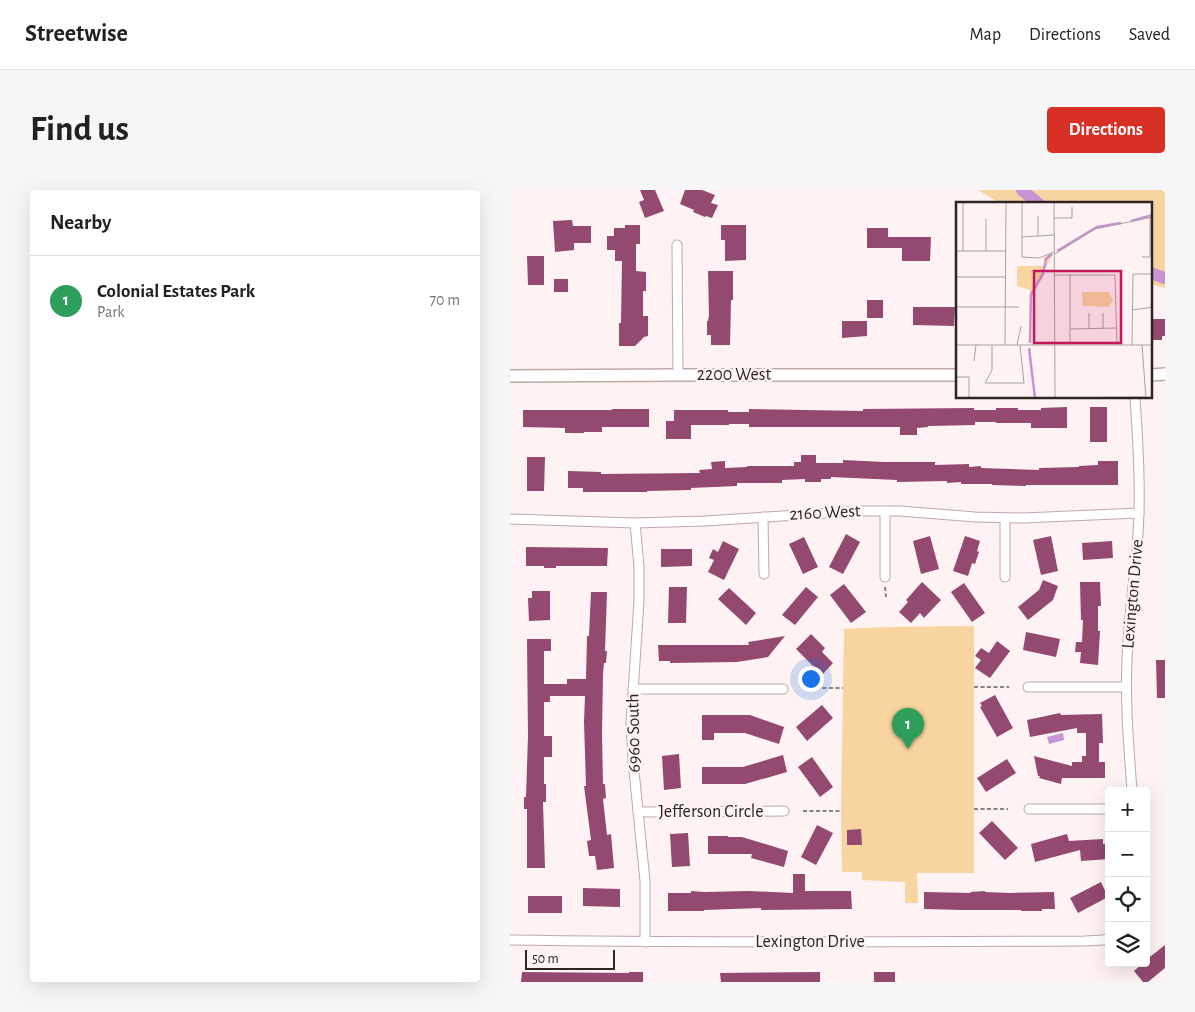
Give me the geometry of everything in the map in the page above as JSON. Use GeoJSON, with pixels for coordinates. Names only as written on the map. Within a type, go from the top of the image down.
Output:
{"type":"FeatureCollection","features":[{"type":"Feature","properties":{"kind":"street"},"geometry":{"type":"LineString","coordinates":[[677,245],[678,375]]}},
{"type":"Feature","properties":{"kind":"street"},"geometry":{"type":"LineString","coordinates":[[1152,374],[1165,374]]}},
{"type":"Feature","properties":{"kind":"street","name":"2200 West"},"geometry":{"type":"LineString","coordinates":[[510,376],[956,375]]}},
{"type":"Feature","properties":{"kind":"street","name":"Lexington Drive"},"geometry":{"type":"LineString","coordinates":[[1132,787],[1126,686],[1139,513],[1135,399]]}},
{"type":"Feature","properties":{"kind":"street"},"geometry":{"type":"LineString","coordinates":[[885,511],[885,577]]}},
{"type":"Feature","properties":{"kind":"street","name":"2160 West"},"geometry":{"type":"LineString","coordinates":[[510,519],[635,523],[705,521],[830,512],[885,511],[1006,518],[1139,513]]}},
{"type":"Feature","properties":{"kind":"street"},"geometry":{"type":"LineString","coordinates":[[763,517],[764,574]]}},
{"type":"Feature","properties":{"kind":"street"},"geometry":{"type":"LineString","coordinates":[[1005,577],[1006,518]]}},
{"type":"Feature","properties":{"kind":"street","name":"6960 South"},"geometry":{"type":"LineString","coordinates":[[635,523],[639,567],[639,601],[631,723],[632,761],[645,881],[645,942]]}},
{"type":"Feature","properties":{"kind":"street"},"geometry":{"type":"LineString","coordinates":[[1028,687],[1126,686]]}},
{"type":"Feature","properties":{"kind":"street"},"geometry":{"type":"LineString","coordinates":[[633,689],[783,689]]}},
{"type":"Feature","properties":{"kind":"street"},"geometry":{"type":"LineString","coordinates":[[1030,809],[1105,809]]}},
{"type":"Feature","properties":{"kind":"street","name":"Jefferson Circle"},"geometry":{"type":"LineString","coordinates":[[638,812],[784,812]]}},
{"type":"Feature","properties":{"kind":"street","name":"Lexington Drive"},"geometry":{"type":"LineString","coordinates":[[510,940],[645,942],[1086,941],[1105,939]]}},
{"type":"Feature","properties":{"kind":"path"},"geometry":{"type":"LineString","coordinates":[[974,687],[1009,687]]}},
{"type":"Feature","properties":{"kind":"path"},"geometry":{"type":"LineString","coordinates":[[803,688],[843,688]]}},
{"type":"Feature","properties":{"kind":"path"},"geometry":{"type":"LineString","coordinates":[[974,809],[1008,809]]}},
{"type":"Feature","properties":{"kind":"path"},"geometry":{"type":"LineString","coordinates":[[803,811],[841,811]]}},
{"type":"Feature","properties":{"kind":"shaded area"},"geometry":{"type":"Polygon","coordinates":[[[978,190],[1165,190],[1165,288],[1152,284],[1152,202],[999,202],[978,190]]]}},
{"type":"Feature","properties":{"kind":"shaded area"},"geometry":{"type":"Polygon","coordinates":[[[974,626],[974,873],[917,873],[918,903],[905,903],[905,882],[862,880],[862,872],[842,872],[841,811],[844,629],[974,626]]]}},
{"type":"Feature","properties":{"kind":"shaded area"},"geometry":{"type":"Polygon","coordinates":[[[1063,733],[1064,740],[1049,744],[1047,737],[1063,733]]]}},
{"type":"Feature","properties":{"kind":"building"},"geometry":{"type":"Polygon","coordinates":[[[640,190],[655,190],[664,211],[645,218],[639,202],[644,200],[640,190]]]}},
{"type":"Feature","properties":{"kind":"building"},"geometry":{"type":"Polygon","coordinates":[[[685,190],[702,190],[715,195],[711,203],[718,205],[712,218],[693,212],[694,210],[680,204],[685,190]]]}},
{"type":"Feature","properties":{"kind":"building"},"geometry":{"type":"Polygon","coordinates":[[[572,220],[573,226],[591,226],[591,243],[574,243],[574,250],[555,252],[553,221],[572,220]]]}},
{"type":"Feature","properties":{"kind":"building"},"geometry":{"type":"Polygon","coordinates":[[[625,225],[640,225],[640,244],[636,244],[636,271],[646,272],[646,291],[643,291],[643,316],[648,316],[648,336],[644,337],[635,346],[619,346],[622,261],[615,261],[615,250],[607,250],[607,236],[614,236],[614,228],[625,228],[625,225]]]}},
{"type":"Feature","properties":{"kind":"building"},"geometry":{"type":"Polygon","coordinates":[[[721,225],[746,225],[746,260],[725,261],[725,240],[721,240],[721,225]]]}},
{"type":"Feature","properties":{"kind":"building"},"geometry":{"type":"Polygon","coordinates":[[[867,228],[888,228],[888,237],[931,237],[930,261],[902,261],[902,248],[867,248],[867,228]]]}},
{"type":"Feature","properties":{"kind":"building"},"geometry":{"type":"Polygon","coordinates":[[[527,256],[544,256],[544,285],[528,285],[527,256]]]}},
{"type":"Feature","properties":{"kind":"building"},"geometry":{"type":"Polygon","coordinates":[[[708,271],[733,271],[730,345],[711,345],[711,335],[707,335],[709,315],[708,271]]]}},
{"type":"Feature","properties":{"kind":"building"},"geometry":{"type":"Polygon","coordinates":[[[554,279],[568,279],[568,292],[554,292],[554,279]]]}},
{"type":"Feature","properties":{"kind":"building"},"geometry":{"type":"Polygon","coordinates":[[[867,300],[883,300],[883,318],[867,318],[867,300]]]}},
{"type":"Feature","properties":{"kind":"building"},"geometry":{"type":"Polygon","coordinates":[[[913,307],[955,307],[954,326],[913,325],[913,307]]]}},
{"type":"Feature","properties":{"kind":"building"},"geometry":{"type":"Polygon","coordinates":[[[1152,319],[1165,319],[1165,336],[1162,336],[1162,340],[1152,340],[1152,319]]]}},
{"type":"Feature","properties":{"kind":"building"},"geometry":{"type":"Polygon","coordinates":[[[842,321],[867,321],[867,336],[842,338],[842,321]]]}},
{"type":"Feature","properties":{"kind":"building"},"geometry":{"type":"Polygon","coordinates":[[[1067,407],[1067,428],[1031,428],[1031,423],[975,422],[975,425],[928,426],[917,428],[917,435],[900,435],[900,427],[749,427],[749,424],[691,425],[691,439],[666,439],[666,421],[674,421],[674,410],[749,412],[749,409],[863,411],[863,409],[974,408],[974,410],[996,410],[996,408],[1018,408],[1018,410],[1041,410],[1041,408],[1067,407]]]}},
{"type":"Feature","properties":{"kind":"building"},"geometry":{"type":"Polygon","coordinates":[[[1090,407],[1107,407],[1107,442],[1090,442],[1090,407]]]}},
{"type":"Feature","properties":{"kind":"building"},"geometry":{"type":"Polygon","coordinates":[[[649,409],[649,427],[602,427],[602,432],[565,433],[565,428],[523,427],[523,410],[649,409]]]}},
{"type":"Feature","properties":{"kind":"building"},"geometry":{"type":"Polygon","coordinates":[[[801,455],[816,455],[816,463],[843,463],[843,460],[935,462],[935,465],[969,464],[969,467],[981,466],[981,468],[1039,470],[1039,468],[1098,465],[1098,461],[1118,461],[1118,485],[1026,486],[961,484],[961,482],[947,483],[947,481],[897,482],[897,480],[831,477],[831,479],[821,479],[821,482],[805,482],[805,479],[782,480],[782,483],[737,483],[737,486],[647,492],[583,492],[583,488],[568,488],[568,471],[601,472],[601,474],[700,473],[699,470],[712,469],[711,462],[725,461],[725,468],[794,466],[794,462],[801,462],[801,455]]]}},
{"type":"Feature","properties":{"kind":"building"},"geometry":{"type":"Polygon","coordinates":[[[527,457],[545,457],[544,491],[527,491],[527,457]]]}},
{"type":"Feature","properties":{"kind":"building"},"geometry":{"type":"Polygon","coordinates":[[[846,534],[860,542],[843,574],[829,567],[846,534]]]}},
{"type":"Feature","properties":{"kind":"building"},"geometry":{"type":"Polygon","coordinates":[[[930,536],[939,569],[921,574],[913,541],[930,536]]]}},
{"type":"Feature","properties":{"kind":"building"},"geometry":{"type":"Polygon","coordinates":[[[965,536],[980,541],[975,564],[972,563],[968,576],[953,571],[965,536]]]}},
{"type":"Feature","properties":{"kind":"building"},"geometry":{"type":"Polygon","coordinates":[[[1051,536],[1058,571],[1041,575],[1033,540],[1051,536]]]}},
{"type":"Feature","properties":{"kind":"building"},"geometry":{"type":"Polygon","coordinates":[[[804,537],[818,567],[803,574],[789,544],[804,537]]]}},
{"type":"Feature","properties":{"kind":"building"},"geometry":{"type":"Polygon","coordinates":[[[723,541],[739,549],[724,580],[708,572],[714,560],[709,558],[713,549],[718,552],[723,541]]]}},
{"type":"Feature","properties":{"kind":"building"},"geometry":{"type":"Polygon","coordinates":[[[1112,541],[1113,558],[1083,560],[1082,543],[1112,541]]]}},
{"type":"Feature","properties":{"kind":"building"},"geometry":{"type":"Polygon","coordinates":[[[526,547],[608,548],[607,566],[556,566],[556,568],[544,568],[544,566],[526,566],[526,547]]]}},
{"type":"Feature","properties":{"kind":"building"},"geometry":{"type":"Polygon","coordinates":[[[661,549],[692,549],[692,566],[661,567],[661,549]]]}},
{"type":"Feature","properties":{"kind":"building"},"geometry":{"type":"Polygon","coordinates":[[[1043,580],[1058,586],[1053,600],[1028,620],[1018,607],[1039,590],[1043,580]]]}},
{"type":"Feature","properties":{"kind":"building"},"geometry":{"type":"Polygon","coordinates":[[[922,582],[941,600],[924,618],[920,613],[911,623],[899,612],[908,602],[906,600],[922,582]]]}},
{"type":"Feature","properties":{"kind":"building"},"geometry":{"type":"Polygon","coordinates":[[[1080,582],[1100,582],[1101,606],[1098,606],[1098,631],[1100,631],[1098,665],[1080,663],[1081,652],[1075,652],[1076,642],[1082,642],[1083,620],[1081,620],[1080,582]]]}},
{"type":"Feature","properties":{"kind":"building"},"geometry":{"type":"Polygon","coordinates":[[[964,583],[985,613],[972,622],[951,592],[964,583]]]}},
{"type":"Feature","properties":{"kind":"building"},"geometry":{"type":"Polygon","coordinates":[[[844,584],[866,612],[851,623],[830,595],[844,584]]]}},
{"type":"Feature","properties":{"kind":"building"},"geometry":{"type":"Polygon","coordinates":[[[669,587],[687,587],[686,623],[668,623],[669,587]]]}},
{"type":"Feature","properties":{"kind":"building"},"geometry":{"type":"Polygon","coordinates":[[[806,587],[818,597],[795,625],[782,615],[806,587]]]}},
{"type":"Feature","properties":{"kind":"building"},"geometry":{"type":"Polygon","coordinates":[[[729,588],[756,613],[746,625],[718,599],[729,588]]]}},
{"type":"Feature","properties":{"kind":"building"},"geometry":{"type":"Polygon","coordinates":[[[532,591],[550,591],[550,620],[529,621],[528,598],[532,598],[532,591]]]}},
{"type":"Feature","properties":{"kind":"building"},"geometry":{"type":"Polygon","coordinates":[[[591,592],[607,592],[605,651],[607,651],[603,674],[602,733],[603,784],[605,784],[606,798],[603,799],[607,835],[611,834],[614,868],[597,870],[595,856],[589,856],[587,841],[591,840],[584,786],[586,786],[585,696],[550,696],[550,702],[544,702],[544,736],[552,736],[552,757],[544,757],[544,784],[546,784],[546,802],[543,802],[545,868],[527,868],[527,809],[524,809],[524,797],[526,797],[528,736],[527,639],[551,639],[551,651],[544,651],[544,684],[567,684],[567,679],[586,679],[591,592]]]}},
{"type":"Feature","properties":{"kind":"building"},"geometry":{"type":"Polygon","coordinates":[[[1026,632],[1060,639],[1056,657],[1023,650],[1026,632]]]}},
{"type":"Feature","properties":{"kind":"building"},"geometry":{"type":"Polygon","coordinates":[[[811,634],[825,648],[822,652],[833,663],[822,675],[796,649],[811,634]]]}},
{"type":"Feature","properties":{"kind":"building"},"geometry":{"type":"Polygon","coordinates":[[[785,636],[768,657],[737,662],[670,663],[670,661],[659,661],[658,645],[749,645],[748,642],[785,636]]]}},
{"type":"Feature","properties":{"kind":"building"},"geometry":{"type":"Polygon","coordinates":[[[997,641],[1010,651],[990,678],[975,668],[981,660],[975,656],[981,648],[989,653],[997,641]]]}},
{"type":"Feature","properties":{"kind":"building"},"geometry":{"type":"Polygon","coordinates":[[[1156,660],[1165,660],[1165,698],[1157,698],[1156,660]]]}},
{"type":"Feature","properties":{"kind":"building"},"geometry":{"type":"Polygon","coordinates":[[[995,695],[1013,728],[997,737],[980,707],[982,706],[980,703],[995,695]]]}},
{"type":"Feature","properties":{"kind":"building"},"geometry":{"type":"Polygon","coordinates":[[[822,705],[833,718],[807,741],[796,727],[822,705]]]}},
{"type":"Feature","properties":{"kind":"building"},"geometry":{"type":"Polygon","coordinates":[[[1060,713],[1061,715],[1102,714],[1103,743],[1099,743],[1099,762],[1105,762],[1105,778],[1062,778],[1061,784],[1039,778],[1034,756],[1072,766],[1072,762],[1082,762],[1082,756],[1086,756],[1086,733],[1077,733],[1077,728],[1030,737],[1027,720],[1060,713]]]}},
{"type":"Feature","properties":{"kind":"building"},"geometry":{"type":"Polygon","coordinates":[[[702,715],[750,715],[784,727],[779,744],[745,733],[714,733],[714,740],[702,740],[702,715]]]}},
{"type":"Feature","properties":{"kind":"building"},"geometry":{"type":"Polygon","coordinates":[[[679,754],[681,788],[664,790],[662,756],[679,754]]]}},
{"type":"Feature","properties":{"kind":"building"},"geometry":{"type":"Polygon","coordinates":[[[783,755],[787,772],[745,784],[702,784],[702,767],[743,767],[783,755]]]}},
{"type":"Feature","properties":{"kind":"building"},"geometry":{"type":"Polygon","coordinates":[[[812,757],[833,787],[820,797],[798,767],[812,757]]]}},
{"type":"Feature","properties":{"kind":"building"},"geometry":{"type":"Polygon","coordinates":[[[1007,759],[1016,773],[986,792],[977,778],[1007,759]]]}},
{"type":"Feature","properties":{"kind":"building"},"geometry":{"type":"Polygon","coordinates":[[[992,821],[1018,848],[1005,860],[979,833],[992,821]]]}},
{"type":"Feature","properties":{"kind":"building"},"geometry":{"type":"Polygon","coordinates":[[[817,825],[833,833],[816,865],[801,857],[817,825]]]}},
{"type":"Feature","properties":{"kind":"building"},"geometry":{"type":"Polygon","coordinates":[[[861,829],[862,845],[847,845],[847,830],[861,829]]]}},
{"type":"Feature","properties":{"kind":"building"},"geometry":{"type":"Polygon","coordinates":[[[688,833],[690,866],[672,867],[670,834],[688,833]]]}},
{"type":"Feature","properties":{"kind":"building"},"geometry":{"type":"Polygon","coordinates":[[[1067,834],[1069,841],[1103,839],[1103,844],[1105,844],[1105,859],[1081,861],[1080,850],[1035,862],[1031,844],[1067,834]]]}},
{"type":"Feature","properties":{"kind":"building"},"geometry":{"type":"Polygon","coordinates":[[[708,836],[742,837],[788,851],[784,867],[751,858],[752,854],[708,854],[708,836]]]}},
{"type":"Feature","properties":{"kind":"building"},"geometry":{"type":"Polygon","coordinates":[[[793,874],[805,874],[805,891],[851,891],[852,909],[761,910],[761,908],[668,911],[668,893],[749,891],[793,893],[793,874]]]}},
{"type":"Feature","properties":{"kind":"building"},"geometry":{"type":"Polygon","coordinates":[[[1101,882],[1105,891],[1105,899],[1078,913],[1070,898],[1101,882]]]}},
{"type":"Feature","properties":{"kind":"building"},"geometry":{"type":"Polygon","coordinates":[[[583,888],[620,889],[620,907],[583,906],[583,888]]]}},
{"type":"Feature","properties":{"kind":"building"},"geometry":{"type":"Polygon","coordinates":[[[985,891],[1009,893],[1054,892],[1055,909],[1021,911],[924,909],[924,892],[971,893],[985,891]]]}},
{"type":"Feature","properties":{"kind":"building"},"geometry":{"type":"Polygon","coordinates":[[[528,896],[562,896],[562,913],[528,913],[528,896]]]}},
{"type":"Feature","properties":{"kind":"building"},"geometry":{"type":"Polygon","coordinates":[[[1165,945],[1165,968],[1148,982],[1143,982],[1134,971],[1138,967],[1150,967],[1150,957],[1165,945]]]}},
{"type":"Feature","properties":{"kind":"building"},"geometry":{"type":"Polygon","coordinates":[[[522,972],[643,972],[643,982],[521,982],[522,972]]]}},
{"type":"Feature","properties":{"kind":"building"},"geometry":{"type":"Polygon","coordinates":[[[820,972],[820,982],[721,982],[720,973],[820,972]]]}},
{"type":"Feature","properties":{"kind":"building"},"geometry":{"type":"Polygon","coordinates":[[[874,972],[895,972],[895,982],[874,982],[874,972]]]}},
{"type":"Feature","properties":{"kind":"waterway"},"geometry":{"type":"LineString","coordinates":[[1022,190],[1037,202]]}},
{"type":"Feature","properties":{"kind":"waterway"},"geometry":{"type":"LineString","coordinates":[[1152,273],[1165,278]]}},
{"type":"Feature","properties":{"kind":"place","name":"Colonial Estates Park"},"geometry":{"type":"Point","coordinates":[908,749]}}]}
